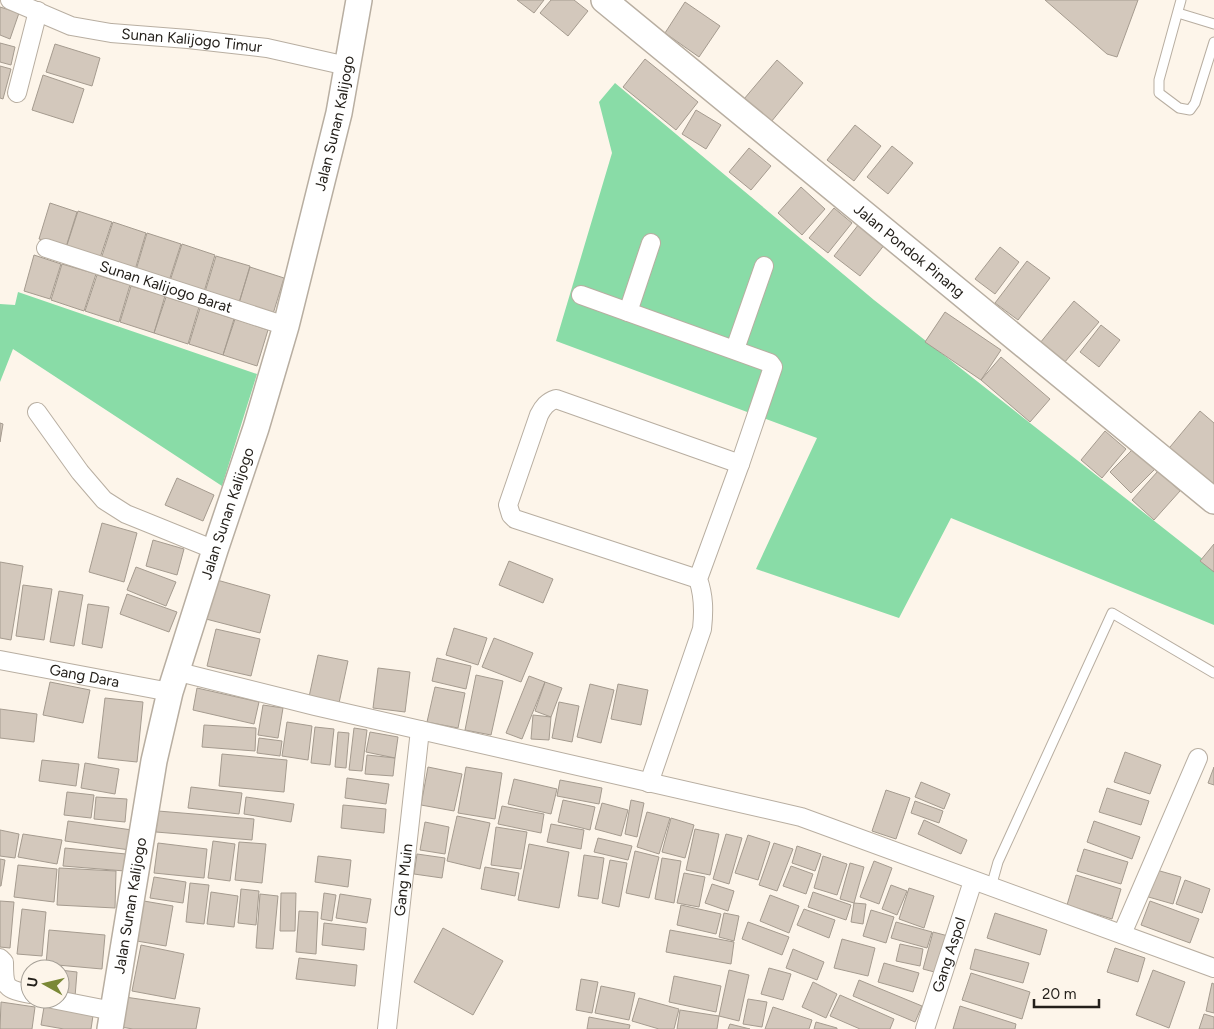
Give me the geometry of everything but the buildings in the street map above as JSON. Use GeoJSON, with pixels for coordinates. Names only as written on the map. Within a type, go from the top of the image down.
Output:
{"type":"FeatureCollection","features":[{"type":"Feature","properties":{"kind":"street","name":"Sunan Kalijogo Timur"},"geometry":{"type":"LineString","coordinates":[[10,0],[71,26],[111,33],[267,48],[347,66]]}},
{"type":"Feature","properties":{"kind":"street","name":"Jalan Sunan Kalijogo"},"geometry":{"type":"LineString","coordinates":[[111,1020],[154,761],[173,682],[256,428],[286,326],[337,122],[359,0]]}},
{"type":"Feature","properties":{"kind":"street","name":"Jalan Pondok Pinang"},"geometry":{"type":"LineString","coordinates":[[604,0],[1214,502]]}},
{"type":"Feature","properties":{"kind":"street"},"geometry":{"type":"LineString","coordinates":[[17,93],[38,11]]}},
{"type":"Feature","properties":{"kind":"street"},"geometry":{"type":"LineString","coordinates":[[628,312],[651,242]]}},
{"type":"Feature","properties":{"kind":"street","name":"Sunan Kalijogo Barat"},"geometry":{"type":"LineString","coordinates":[[46,248],[286,326]]}},
{"type":"Feature","properties":{"kind":"street"},"geometry":{"type":"LineString","coordinates":[[735,349],[764,266]]}},
{"type":"Feature","properties":{"kind":"street"},"geometry":{"type":"LineString","coordinates":[[581,295],[735,349],[767,361],[773,367],[698,579],[703,592],[702,629],[649,783]]}},
{"type":"Feature","properties":{"kind":"street"},"geometry":{"type":"LineString","coordinates":[[698,579],[515,519],[511,515],[508,505],[539,415],[543,407],[556,399],[740,464]]}},
{"type":"Feature","properties":{"kind":"street"},"geometry":{"type":"LineString","coordinates":[[37,412],[80,472],[104,500],[126,514],[215,550]]}},
{"type":"Feature","properties":{"kind":"street","name":"Gang Dara"},"geometry":{"type":"LineString","coordinates":[[0,660],[173,682],[420,730],[801,817],[1214,968]]}},
{"type":"Feature","properties":{"kind":"street","name":"Gang Muin"},"geometry":{"type":"LineString","coordinates":[[387,1029],[420,730]]}},
{"type":"Feature","properties":{"kind":"street"},"geometry":{"type":"LineString","coordinates":[[1122,934],[1198,758]]}},
{"type":"Feature","properties":{"kind":"street","name":"Gang Aspol"},"geometry":{"type":"LineString","coordinates":[[925,1029],[973,881]]}},
{"type":"Feature","properties":{"kind":"street"},"geometry":{"type":"LineString","coordinates":[[0,958],[4,962],[4,980],[13,991],[20,992]]}},
{"type":"Feature","properties":{"kind":"street"},"geometry":{"type":"LineString","coordinates":[[70,1005],[111,1020]]}},
{"type":"Feature","properties":{"kind":"lane"},"geometry":{"type":"LineString","coordinates":[[1182,0],[1159,80],[1159,93],[1179,108],[1190,110],[1195,103],[1214,42]]}},
{"type":"Feature","properties":{"kind":"lane"},"geometry":{"type":"LineString","coordinates":[[1178,13],[1214,24]]}},
{"type":"Feature","properties":{"kind":"lane"},"geometry":{"type":"LineString","coordinates":[[991,887],[998,862],[1112,613],[1214,673]]}},
{"type":"Feature","properties":{"kind":"green space"},"geometry":{"type":"Polygon","coordinates":[[[615,83],[874,300],[1214,568],[1214,625],[951,518],[899,618],[756,569],[817,438],[556,341],[612,153],[599,102],[615,83]]]}},
{"type":"Feature","properties":{"kind":"green space"},"geometry":{"type":"Polygon","coordinates":[[[18,292],[257,374],[222,486],[13,349],[0,382],[0,304],[15,305],[18,292]]]}}]}
